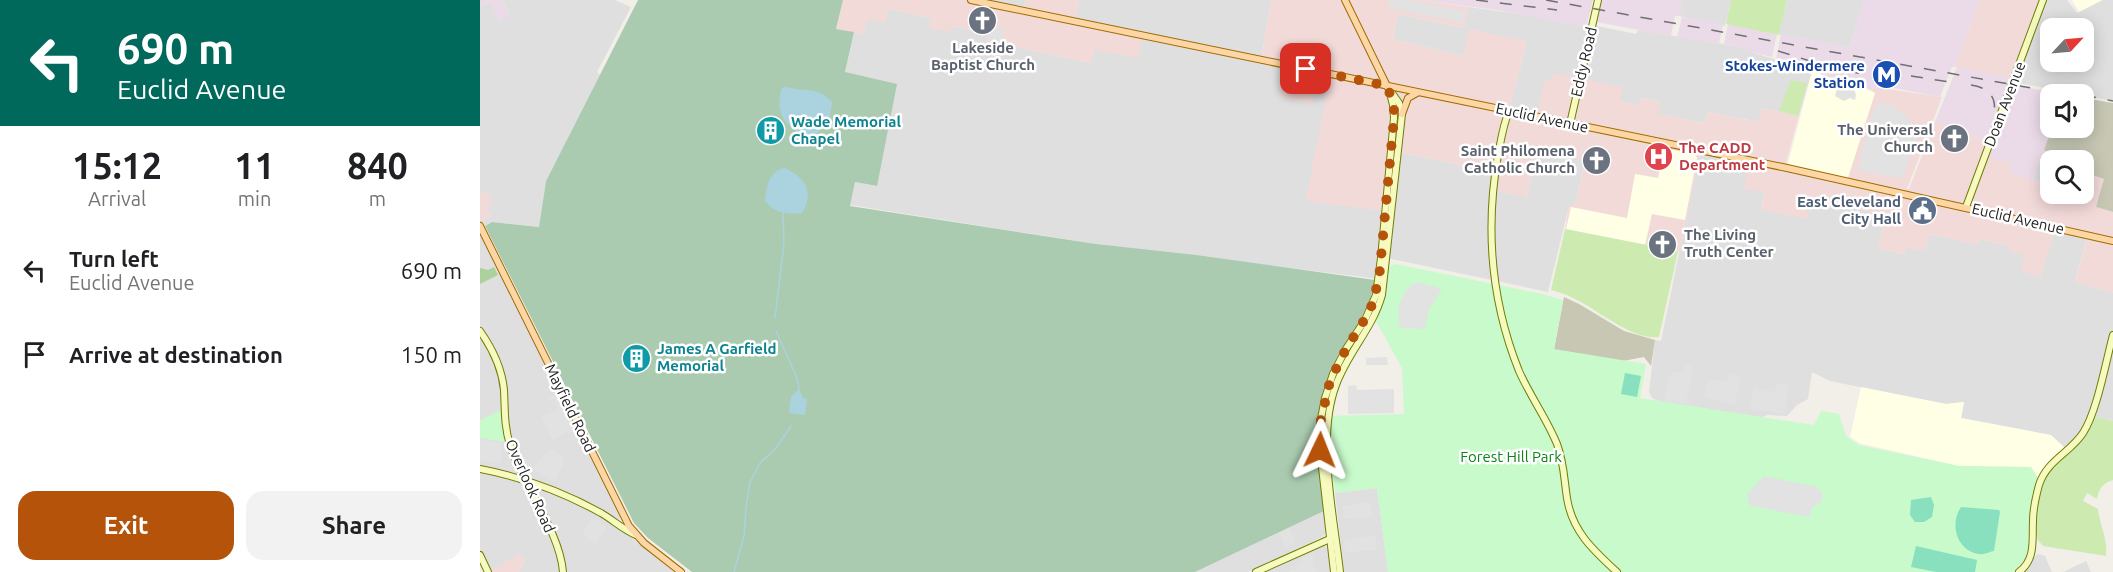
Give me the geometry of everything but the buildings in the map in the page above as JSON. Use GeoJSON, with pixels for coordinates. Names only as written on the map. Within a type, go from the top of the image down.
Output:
{"type":"FeatureCollection","features":[{"type":"Feature","properties":{"kind":"main road","name":"Euclid Avenue"},"geometry":{"type":"LineString","coordinates":[[971,0],[1966,207],[2113,241]]}},
{"type":"Feature","properties":{"kind":"main road"},"geometry":{"type":"LineString","coordinates":[[1345,0],[1387,86]]}},
{"type":"Feature","properties":{"kind":"main road"},"geometry":{"type":"LineString","coordinates":[[1402,114],[1408,98],[1418,92]]}},
{"type":"Feature","properties":{"kind":"main road","name":"Mayfield Road"},"geometry":{"type":"LineString","coordinates":[[480,226],[627,521],[636,536],[681,572]]}},
{"type":"Feature","properties":{"kind":"street","name":"Eddy Road"},"geometry":{"type":"LineString","coordinates":[[1570,124],[1598,0]]}},
{"type":"Feature","properties":{"kind":"street","name":"Doan Avenue"},"geometry":{"type":"LineString","coordinates":[[1966,207],[2043,0]]}},
{"type":"Feature","properties":{"kind":"street"},"geometry":{"type":"LineString","coordinates":[[1350,348],[1373,321],[1382,295],[1402,114],[1399,104],[1387,86]]}},
{"type":"Feature","properties":{"kind":"street"},"geometry":{"type":"LineString","coordinates":[[1340,572],[1333,538],[1320,438],[1323,406],[1336,375],[1370,311],[1379,279],[1394,118],[1394,105],[1387,86]]}},
{"type":"Feature","properties":{"kind":"street"},"geometry":{"type":"LineString","coordinates":[[1509,111],[1504,123],[1496,166],[1490,216],[1493,280],[1499,308],[1520,372],[1561,456],[1572,518],[1585,540],[1617,572]]}},
{"type":"Feature","properties":{"kind":"street","name":"Overlook Road"},"geometry":{"type":"LineString","coordinates":[[480,331],[493,351],[500,372],[504,390],[506,429],[515,458],[556,543],[564,572]]}},
{"type":"Feature","properties":{"kind":"street"},"geometry":{"type":"LineString","coordinates":[[2019,572],[2027,564],[2033,548],[2033,520],[2041,479],[2050,465],[2075,443],[2085,430],[2113,335]]}},
{"type":"Feature","properties":{"kind":"street"},"geometry":{"type":"LineString","coordinates":[[480,468],[525,480],[579,502],[636,536]]}},
{"type":"Feature","properties":{"kind":"street"},"geometry":{"type":"LineString","coordinates":[[1256,572],[1333,538]]}},
{"type":"Feature","properties":{"kind":"street"},"geometry":{"type":"LineString","coordinates":[[1333,538],[1334,572]]}},
{"type":"Feature","properties":{"kind":"street"},"geometry":{"type":"LineString","coordinates":[[480,555],[488,572]]}},
{"type":"Feature","properties":{"kind":"shaded area"},"geometry":{"type":"Polygon","coordinates":[[[480,0],[502,0],[510,16],[499,21],[490,2],[480,7],[480,0]]]}},
{"type":"Feature","properties":{"kind":"shaded area"},"geometry":{"type":"Polygon","coordinates":[[[502,0],[615,0],[631,7],[597,72],[600,75],[546,181],[539,227],[492,222],[481,228],[480,226],[480,221],[491,216],[480,193],[480,7],[490,2],[510,16],[502,0]]]}},
{"type":"Feature","properties":{"kind":"shaded area"},"geometry":{"type":"Polygon","coordinates":[[[638,0],[843,0],[836,29],[854,32],[845,72],[897,84],[877,186],[855,182],[850,206],[1096,244],[1196,255],[1375,280],[1368,304],[1335,362],[1322,399],[1318,435],[1324,511],[1195,572],[692,572],[648,538],[634,523],[485,226],[492,222],[539,227],[546,181],[638,0]]]}},
{"type":"Feature","properties":{"kind":"shaded area"},"geometry":{"type":"Polygon","coordinates":[[[843,0],[971,0],[1024,11],[1026,0],[1079,0],[1075,22],[1143,36],[1138,58],[1094,50],[1091,63],[1006,45],[1004,52],[986,49],[988,33],[951,26],[950,32],[929,28],[931,18],[888,9],[885,22],[867,19],[864,34],[836,29],[843,0]]]}},
{"type":"Feature","properties":{"kind":"shaded area"},"geometry":{"type":"Polygon","coordinates":[[[971,0],[1026,0],[1024,11],[971,0]]]}},
{"type":"Feature","properties":{"kind":"shaded area"},"geometry":{"type":"Polygon","coordinates":[[[1079,0],[1271,0],[1261,60],[1332,73],[1308,200],[1385,211],[1379,279],[1096,244],[850,205],[855,182],[876,186],[845,73],[854,32],[863,34],[867,19],[888,9],[931,18],[930,28],[951,26],[989,33],[986,49],[1006,45],[1091,63],[1094,50],[1075,22],[1079,0]]]}},
{"type":"Feature","properties":{"kind":"shaded area"},"geometry":{"type":"Polygon","coordinates":[[[1271,0],[1420,0],[1469,7],[1465,28],[1398,14],[1393,39],[1463,56],[1469,29],[1527,41],[1509,111],[1537,117],[1544,82],[1554,73],[1623,87],[1620,101],[1638,105],[1640,98],[1660,102],[1658,114],[1705,123],[1708,112],[1758,122],[1762,108],[1799,116],[1786,163],[1848,176],[1875,93],[1871,90],[1873,87],[1942,97],[1907,189],[1909,189],[1935,122],[1988,141],[2012,165],[2010,172],[2040,182],[2040,204],[2094,204],[2094,176],[2104,179],[2096,207],[2113,212],[2113,293],[2075,282],[2088,236],[2056,228],[2040,277],[2021,271],[2024,255],[2009,251],[2010,246],[1979,239],[1977,245],[1930,234],[1925,251],[1906,248],[1905,254],[1878,249],[1885,214],[1811,201],[1807,219],[1761,210],[1764,192],[1744,189],[1749,161],[1700,151],[1680,251],[1565,229],[1569,205],[1575,206],[1585,160],[1536,152],[1527,197],[1492,191],[1495,172],[1397,152],[1391,212],[1310,202],[1306,198],[1331,74],[1318,71],[1312,104],[1280,97],[1286,65],[1261,61],[1271,0]]]}},
{"type":"Feature","properties":{"kind":"shaded area"},"geometry":{"type":"Polygon","coordinates":[[[1389,0],[1406,0],[1466,12],[1464,23],[1389,8],[1389,0]]]}},
{"type":"Feature","properties":{"kind":"shaded area"},"geometry":{"type":"Polygon","coordinates":[[[1420,0],[1593,0],[1586,27],[1496,10],[1420,0]]]}},
{"type":"Feature","properties":{"kind":"shaded area"},"geometry":{"type":"Polygon","coordinates":[[[1598,0],[1683,0],[1679,16],[1675,16],[1671,36],[1596,22],[1598,0]]]}},
{"type":"Feature","properties":{"kind":"shaded area"},"geometry":{"type":"Polygon","coordinates":[[[1683,0],[1731,0],[1725,26],[1679,16],[1683,0]]]}},
{"type":"Feature","properties":{"kind":"shaded area"},"geometry":{"type":"Polygon","coordinates":[[[1787,0],[1864,0],[1850,47],[1779,35],[1787,0]]]}},
{"type":"Feature","properties":{"kind":"shaded area"},"geometry":{"type":"Polygon","coordinates":[[[1864,0],[1980,0],[1940,97],[1878,85],[1871,90],[1841,78],[1839,81],[1776,59],[1781,34],[1850,47],[1864,0]]]}},
{"type":"Feature","properties":{"kind":"shaded area"},"geometry":{"type":"Polygon","coordinates":[[[1980,0],[2043,0],[2015,79],[1954,67],[1980,0]]]}},
{"type":"Feature","properties":{"kind":"shaded area"},"geometry":{"type":"Polygon","coordinates":[[[2043,0],[2067,0],[2077,13],[2103,0],[2113,0],[2113,101],[2094,97],[2094,84],[2040,84],[2040,87],[2013,82],[2043,0]]]}},
{"type":"Feature","properties":{"kind":"shaded area"},"geometry":{"type":"Polygon","coordinates":[[[2072,0],[2102,0],[2079,12],[2072,0]]]}},
{"type":"Feature","properties":{"kind":"shaded area"},"geometry":{"type":"Polygon","coordinates":[[[1469,7],[1534,16],[1586,27],[1597,26],[1636,34],[1638,30],[1724,44],[1751,50],[1751,52],[1812,71],[1799,116],[1762,108],[1759,122],[1708,112],[1705,123],[1657,114],[1660,102],[1641,98],[1639,105],[1620,101],[1537,117],[1509,111],[1527,41],[1463,56],[1393,39],[1398,14],[1464,28],[1469,7]]]}},
{"type":"Feature","properties":{"kind":"shaded area"},"geometry":{"type":"Polygon","coordinates":[[[1682,17],[1723,24],[1719,44],[1677,37],[1682,17]]]}},
{"type":"Feature","properties":{"kind":"shaded area"},"geometry":{"type":"Polygon","coordinates":[[[1728,24],[1777,34],[1772,57],[1724,44],[1728,24]]]}},
{"type":"Feature","properties":{"kind":"shaded area"},"geometry":{"type":"Polygon","coordinates":[[[994,27],[1004,29],[1001,48],[990,46],[991,43],[988,42],[990,29],[994,27]]]}},
{"type":"Feature","properties":{"kind":"shaded area"},"geometry":{"type":"Polygon","coordinates":[[[1957,67],[2011,78],[1988,141],[1935,122],[1957,67]]]}},
{"type":"Feature","properties":{"kind":"shaded area"},"geometry":{"type":"Polygon","coordinates":[[[1812,71],[1839,81],[1842,79],[1875,93],[1847,181],[1787,168],[1812,71]]]}},
{"type":"Feature","properties":{"kind":"shaded area"},"geometry":{"type":"Polygon","coordinates":[[[1839,82],[1854,89],[1855,100],[1850,98],[1844,101],[1835,96],[1839,82]]]}},
{"type":"Feature","properties":{"kind":"shaded area"},"geometry":{"type":"Polygon","coordinates":[[[2012,85],[2040,90],[2040,138],[2048,138],[2044,150],[2040,150],[2040,161],[2033,180],[2009,172],[2012,164],[1985,156],[2012,85]]]}},
{"type":"Feature","properties":{"kind":"shaded area"},"geometry":{"type":"Polygon","coordinates":[[[2094,100],[2113,103],[2113,212],[2096,207],[2104,179],[2094,176],[2094,150],[2044,150],[2048,138],[2094,138],[2094,100]]]}},
{"type":"Feature","properties":{"kind":"shaded area"},"geometry":{"type":"Polygon","coordinates":[[[1880,103],[1895,105],[1895,109],[1905,114],[1918,132],[1918,138],[1903,176],[1900,175],[1900,178],[1861,171],[1858,167],[1875,106],[1880,103]]]}},
{"type":"Feature","properties":{"kind":"shaded area"},"geometry":{"type":"Polygon","coordinates":[[[1665,148],[1695,155],[1697,158],[1685,220],[1652,214],[1645,245],[1566,229],[1571,207],[1627,218],[1635,174],[1658,178],[1665,148]]]}},
{"type":"Feature","properties":{"kind":"shaded area"},"geometry":{"type":"Polygon","coordinates":[[[1700,151],[1749,161],[1764,192],[1761,210],[1810,201],[1885,214],[1878,249],[1904,254],[1906,247],[1929,234],[1977,244],[1979,239],[2010,246],[2025,255],[2040,277],[2056,227],[2088,235],[2075,281],[2113,293],[2113,421],[2091,416],[2085,430],[2067,450],[2051,435],[1961,418],[1964,402],[1946,404],[1893,394],[1830,381],[1812,372],[1808,399],[1797,405],[1787,416],[1767,415],[1761,418],[1665,404],[1652,398],[1649,392],[1655,340],[1661,341],[1700,151]]]}},
{"type":"Feature","properties":{"kind":"shaded area"},"geometry":{"type":"Polygon","coordinates":[[[1397,152],[1495,172],[1527,197],[1536,152],[1585,159],[1575,206],[1569,206],[1548,292],[1387,258],[1397,152]]]}},
{"type":"Feature","properties":{"kind":"shaded area"},"geometry":{"type":"Polygon","coordinates":[[[2040,161],[2040,182],[2033,180],[2040,161]]]}},
{"type":"Feature","properties":{"kind":"shaded area"},"geometry":{"type":"Polygon","coordinates":[[[487,192],[493,204],[487,207],[491,216],[480,221],[480,193],[487,192]]]}},
{"type":"Feature","properties":{"kind":"shaded area"},"geometry":{"type":"Polygon","coordinates":[[[480,232],[621,517],[616,525],[674,572],[519,572],[525,560],[520,555],[491,570],[480,548],[480,232]]]}},
{"type":"Feature","properties":{"kind":"shaded area"},"geometry":{"type":"Polygon","coordinates":[[[1418,282],[1442,289],[1429,309],[1425,329],[1402,328],[1399,325],[1398,308],[1405,292],[1418,282]]]}},
{"type":"Feature","properties":{"kind":"shaded area"},"geometry":{"type":"Polygon","coordinates":[[[1564,297],[1624,331],[1655,340],[1651,366],[1644,357],[1623,361],[1554,350],[1564,297]]]}},
{"type":"Feature","properties":{"kind":"shaded area"},"geometry":{"type":"Polygon","coordinates":[[[1387,357],[1388,365],[1366,365],[1366,358],[1387,357]]]}},
{"type":"Feature","properties":{"kind":"shaded area"},"geometry":{"type":"Polygon","coordinates":[[[1685,365],[1693,367],[1686,404],[1664,401],[1669,376],[1672,376],[1673,371],[1684,373],[1685,365]]]}},
{"type":"Feature","properties":{"kind":"shaded area"},"geometry":{"type":"Polygon","coordinates":[[[1729,374],[1741,376],[1735,404],[1704,398],[1706,382],[1709,383],[1710,379],[1728,382],[1729,374]]]}},
{"type":"Feature","properties":{"kind":"shaded area"},"geometry":{"type":"Polygon","coordinates":[[[1777,383],[1788,385],[1785,414],[1750,408],[1754,388],[1775,392],[1777,383]]]}},
{"type":"Feature","properties":{"kind":"shaded area"},"geometry":{"type":"Polygon","coordinates":[[[1356,385],[1357,390],[1394,389],[1394,413],[1348,414],[1348,386],[1356,385]]]}},
{"type":"Feature","properties":{"kind":"shaded area"},"geometry":{"type":"Polygon","coordinates":[[[1861,387],[1946,404],[1964,402],[1961,418],[2051,435],[2067,450],[2041,479],[2031,467],[1959,466],[1859,443],[1850,437],[1861,387]]]}},
{"type":"Feature","properties":{"kind":"shaded area"},"geometry":{"type":"Polygon","coordinates":[[[558,394],[575,428],[553,440],[541,417],[558,409],[554,399],[548,401],[547,399],[558,394]]]}},
{"type":"Feature","properties":{"kind":"shaded area"},"geometry":{"type":"Polygon","coordinates":[[[480,439],[501,443],[501,463],[480,460],[480,439]]]}},
{"type":"Feature","properties":{"kind":"shaded area"},"geometry":{"type":"Polygon","coordinates":[[[551,449],[563,458],[563,465],[555,481],[551,481],[533,468],[551,449]]]}},
{"type":"Feature","properties":{"kind":"shaded area"},"geometry":{"type":"Polygon","coordinates":[[[1764,476],[1817,487],[1823,494],[1821,502],[1811,509],[1810,517],[1751,506],[1748,503],[1747,494],[1764,476]]]}},
{"type":"Feature","properties":{"kind":"shaded area"},"geometry":{"type":"Polygon","coordinates":[[[1377,488],[1388,572],[1344,572],[1335,493],[1377,488]]]}},
{"type":"Feature","properties":{"kind":"shaded area"},"geometry":{"type":"Polygon","coordinates":[[[1370,502],[1372,517],[1344,519],[1342,506],[1370,502]]]}},
{"type":"Feature","properties":{"kind":"shaded area"},"geometry":{"type":"Polygon","coordinates":[[[1324,511],[1326,532],[1324,536],[1248,572],[1195,572],[1324,511]]]}},
{"type":"Feature","properties":{"kind":"shaded area"},"geometry":{"type":"Polygon","coordinates":[[[592,518],[607,526],[596,545],[582,534],[592,518]]]}},
{"type":"Feature","properties":{"kind":"shaded area"},"geometry":{"type":"Polygon","coordinates":[[[1289,528],[1296,543],[1286,547],[1279,533],[1289,528]]]}},
{"type":"Feature","properties":{"kind":"shaded area"},"geometry":{"type":"Polygon","coordinates":[[[1375,535],[1377,550],[1345,552],[1344,540],[1375,535]]]}},
{"type":"Feature","properties":{"kind":"shaded area"},"geometry":{"type":"Polygon","coordinates":[[[1324,545],[1328,549],[1331,572],[1264,572],[1324,545]]]}},
{"type":"Feature","properties":{"kind":"shaded area"},"geometry":{"type":"Polygon","coordinates":[[[520,554],[525,560],[519,572],[492,572],[491,570],[520,554]]]}},
{"type":"Feature","properties":{"kind":"shaded area"},"geometry":{"type":"Polygon","coordinates":[[[1313,554],[1314,567],[1317,572],[1290,572],[1289,570],[1296,569],[1300,558],[1313,554]]]}},
{"type":"Feature","properties":{"kind":"shaded area"},"geometry":{"type":"Polygon","coordinates":[[[2038,554],[2045,556],[2052,572],[2024,572],[2032,559],[2038,554]]]}},
{"type":"Feature","properties":{"kind":"shaded area"},"geometry":{"type":"Polygon","coordinates":[[[2086,561],[2091,572],[2063,572],[2086,561]]]}},
{"type":"Feature","properties":{"kind":"green space"},"geometry":{"type":"Polygon","coordinates":[[[1731,0],[1787,0],[1779,35],[1726,24],[1731,0]]]}},
{"type":"Feature","properties":{"kind":"green space"},"geometry":{"type":"Polygon","coordinates":[[[1791,80],[1807,83],[1798,116],[1779,111],[1791,80]]]}},
{"type":"Feature","properties":{"kind":"green space"},"geometry":{"type":"Polygon","coordinates":[[[1565,229],[1678,251],[1659,337],[1637,334],[1568,295],[1551,290],[1565,229]]]}},
{"type":"Feature","properties":{"kind":"green space","name":"Forest Hill Park"},"geometry":{"type":"Polygon","coordinates":[[[1396,264],[1563,300],[1554,349],[1646,364],[1640,398],[1814,425],[1821,411],[1839,414],[1846,436],[1859,445],[1959,466],[2031,467],[2038,478],[2030,509],[2028,543],[2024,560],[2013,572],[1388,572],[1377,488],[1335,493],[1329,444],[1330,416],[1404,414],[1402,368],[1376,321],[1385,295],[1389,268],[1396,264]]]}},
{"type":"Feature","properties":{"kind":"green space"},"geometry":{"type":"Polygon","coordinates":[[[494,267],[498,275],[480,284],[480,268],[488,270],[494,267]]]}},
{"type":"Feature","properties":{"kind":"green space"},"geometry":{"type":"Polygon","coordinates":[[[1625,373],[1641,376],[1637,397],[1621,394],[1625,373]]]}},
{"type":"Feature","properties":{"kind":"green space"},"geometry":{"type":"Polygon","coordinates":[[[501,410],[506,442],[480,438],[480,420],[501,410]]]}},
{"type":"Feature","properties":{"kind":"green space"},"geometry":{"type":"Polygon","coordinates":[[[2091,416],[2113,421],[2113,480],[2102,486],[2097,499],[2087,493],[2083,501],[2098,509],[2106,544],[2106,556],[2043,546],[2038,540],[2033,520],[2041,479],[2075,443],[2091,416]]]}},
{"type":"Feature","properties":{"kind":"green space"},"geometry":{"type":"Polygon","coordinates":[[[1931,497],[1934,505],[1932,517],[1924,522],[1915,522],[1910,515],[1911,500],[1931,497]]]}},
{"type":"Feature","properties":{"kind":"green space"},"geometry":{"type":"Polygon","coordinates":[[[1961,507],[1999,510],[1994,551],[1985,554],[1971,552],[1960,542],[1957,536],[1956,521],[1961,507]]]}},
{"type":"Feature","properties":{"kind":"green space"},"geometry":{"type":"Polygon","coordinates":[[[1916,546],[1977,560],[1975,572],[1936,572],[1911,567],[1916,546]]]}},
{"type":"Feature","properties":{"kind":"water"},"geometry":{"type":"Polygon","coordinates":[[[782,88],[816,92],[832,102],[830,116],[815,136],[797,131],[785,121],[781,114],[780,97],[782,88]]]}},
{"type":"Feature","properties":{"kind":"water"},"geometry":{"type":"Polygon","coordinates":[[[785,168],[798,176],[806,186],[808,199],[802,213],[782,212],[765,201],[772,176],[775,172],[785,168]]]}},
{"type":"Feature","properties":{"kind":"water"},"geometry":{"type":"Polygon","coordinates":[[[799,389],[803,398],[807,399],[805,415],[789,413],[791,397],[799,389]]]}},
{"type":"Feature","properties":{"kind":"waterway"},"geometry":{"type":"LineString","coordinates":[[775,318],[784,243],[783,211]]}},
{"type":"Feature","properties":{"kind":"waterway"},"geometry":{"type":"LineString","coordinates":[[776,331],[797,378],[799,389]]}},
{"type":"Feature","properties":{"kind":"waterway"},"geometry":{"type":"LineString","coordinates":[[734,572],[744,536],[750,482],[760,463],[776,448],[791,426]]}},
{"type":"Feature","properties":{"kind":"railway"},"geometry":{"type":"LineString","coordinates":[[1476,0],[1557,10]]}},
{"type":"Feature","properties":{"kind":"railway"},"geometry":{"type":"LineString","coordinates":[[1546,0],[2040,90]]}},
{"type":"Feature","properties":{"kind":"railway"},"geometry":{"type":"LineString","coordinates":[[1778,51],[1836,69],[1868,75]]}},
{"type":"Feature","properties":{"kind":"railway"},"geometry":{"type":"LineString","coordinates":[[1911,76],[1956,83]]}},
{"type":"Feature","properties":{"kind":"railway"},"geometry":{"type":"LineString","coordinates":[[1971,85],[1990,93],[1994,102],[1994,113]]}},
{"type":"Feature","properties":{"kind":"railway"},"geometry":{"type":"LineString","coordinates":[[2094,97],[2113,101]]}},
{"type":"Feature","properties":{"kind":"place","name":"Lakeside Baptist Church"},"geometry":{"type":"Point","coordinates":[983,21]}},
{"type":"Feature","properties":{"kind":"place","name":"Stokes-Windermere Station"},"geometry":{"type":"Point","coordinates":[1886,75]}},
{"type":"Feature","properties":{"kind":"place","name":"Wade Memorial Chapel"},"geometry":{"type":"Point","coordinates":[770,131]}},
{"type":"Feature","properties":{"kind":"place","name":"The Universal Church"},"geometry":{"type":"Point","coordinates":[1954,139]}},
{"type":"Feature","properties":{"kind":"place","name":"The CADD Department"},"geometry":{"type":"Point","coordinates":[1658,157]}},
{"type":"Feature","properties":{"kind":"place","name":"Saint Philomena Catholic Church"},"geometry":{"type":"Point","coordinates":[1596,160]}},
{"type":"Feature","properties":{"kind":"place","name":"East Cleveland City Hall"},"geometry":{"type":"Point","coordinates":[1922,211]}},
{"type":"Feature","properties":{"kind":"place","name":"The Living Truth Center"},"geometry":{"type":"Point","coordinates":[1663,244]}},
{"type":"Feature","properties":{"kind":"place","name":"James A Garfield Memorial"},"geometry":{"type":"Point","coordinates":[636,358]}},
{"type":"Feature","properties":{"kind":"route"},"geometry":{"type":"LineString","coordinates":[[1306,69],[1387,86],[1394,111],[1376,295],[1370,311],[1346,349],[1330,381],[1320,424],[1320,450]]}}]}
